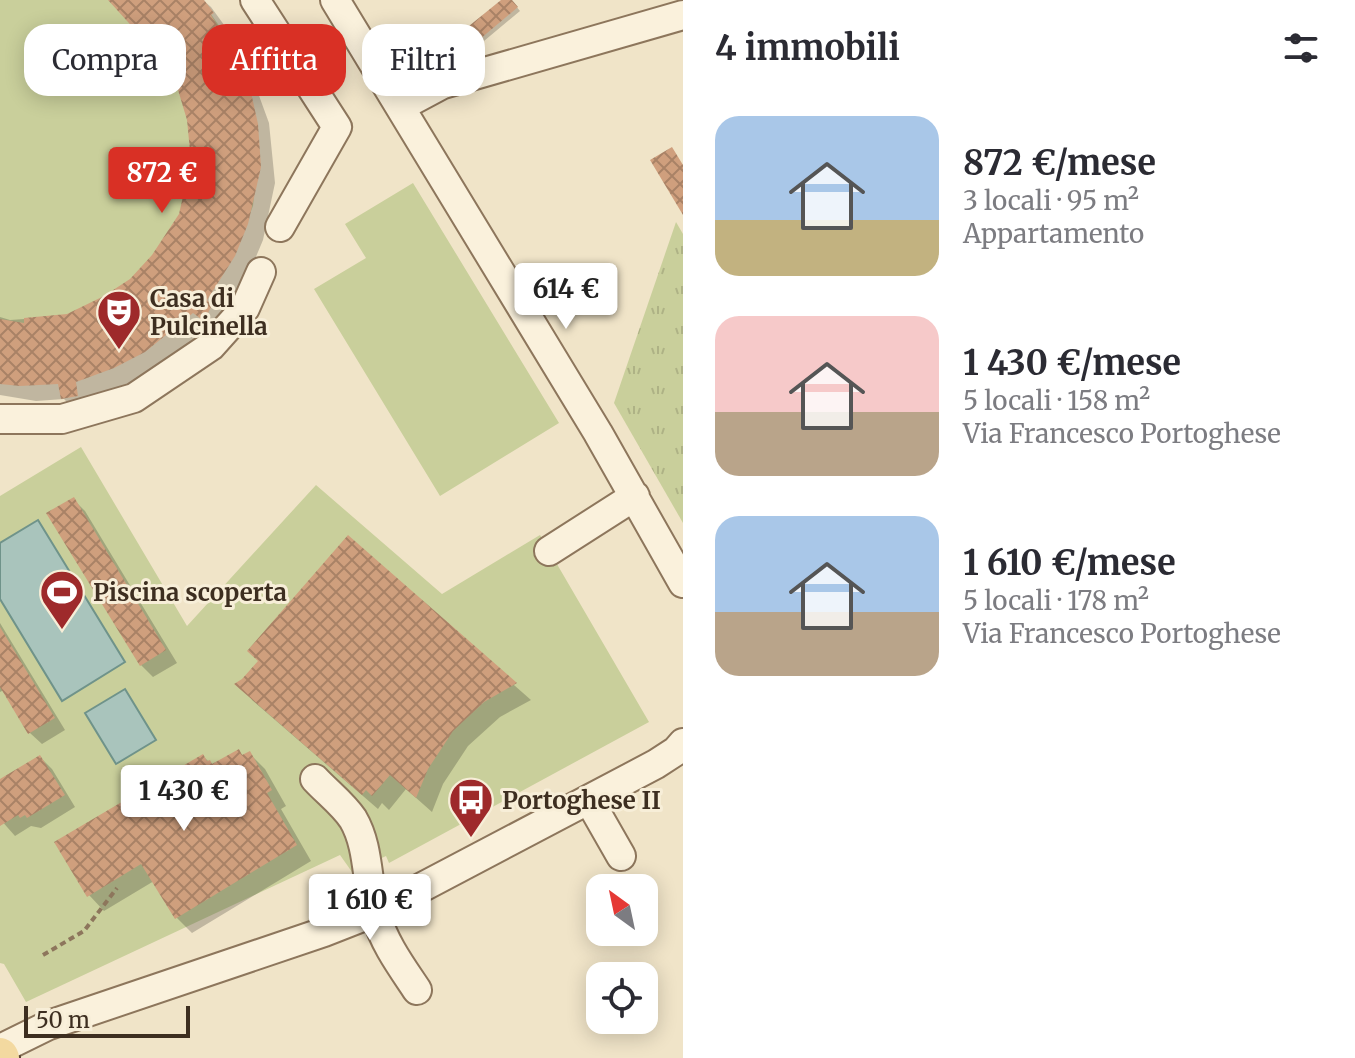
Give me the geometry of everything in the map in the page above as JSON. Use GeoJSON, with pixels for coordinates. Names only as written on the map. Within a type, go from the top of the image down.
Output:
{"type":"FeatureCollection","features":[{"type":"Feature","properties":{"kind":"street"},"geometry":{"type":"LineString","coordinates":[[255,0],[337,127],[280,227]]}},
{"type":"Feature","properties":{"kind":"street"},"geometry":{"type":"LineString","coordinates":[[335,0],[635,496],[683,583]]}},
{"type":"Feature","properties":{"kind":"street"},"geometry":{"type":"LineString","coordinates":[[400,107],[443,84],[683,15]]}},
{"type":"Feature","properties":{"kind":"street"},"geometry":{"type":"LineString","coordinates":[[0,419],[62,419],[134,398],[211,346],[245,308],[261,272]]}},
{"type":"Feature","properties":{"kind":"street"},"geometry":{"type":"LineString","coordinates":[[549,551],[635,496]]}},
{"type":"Feature","properties":{"kind":"street"},"geometry":{"type":"LineString","coordinates":[[0,1049],[49,1025],[375,912],[656,764],[683,743]]}},
{"type":"Feature","properties":{"kind":"street"},"geometry":{"type":"LineString","coordinates":[[315,779],[351,816],[357,828],[368,864],[375,912],[386,941],[417,990]]}},
{"type":"Feature","properties":{"kind":"street"},"geometry":{"type":"LineString","coordinates":[[589,800],[621,856]]}},
{"type":"Feature","properties":{"kind":"path"},"geometry":{"type":"LineString","coordinates":[[43,955],[84,931],[117,888]]}},
{"type":"Feature","properties":{"kind":"green space"},"geometry":{"type":"Polygon","coordinates":[[[0,0],[201,0],[218,24],[202,24],[202,96],[251,96],[259,146],[253,206],[232,259],[151,347],[87,378],[31,384],[0,382],[0,0]]]}},
{"type":"Feature","properties":{"kind":"green space"},"geometry":{"type":"Polygon","coordinates":[[[413,183],[559,423],[440,496],[314,289],[366,258],[345,224],[413,183]]]}},
{"type":"Feature","properties":{"kind":"green space"},"geometry":{"type":"Polygon","coordinates":[[[676,222],[683,234],[683,523],[614,403],[676,222]]]}},
{"type":"Feature","properties":{"kind":"green space"},"geometry":{"type":"Polygon","coordinates":[[[81,447],[187,626],[316,485],[442,594],[540,535],[649,722],[389,863],[386,856],[352,872],[340,855],[26,1002],[4,964],[0,963],[0,496],[81,447]]]}},
{"type":"Feature","properties":{"kind":"water","name":"Piscina scoperta"},"geometry":{"type":"Polygon","coordinates":[[[38,520],[125,662],[62,701],[0,599],[0,543],[38,520]]]}},
{"type":"Feature","properties":{"kind":"water"},"geometry":{"type":"Polygon","coordinates":[[[125,689],[156,740],[116,764],[85,713],[125,689]]]}},
{"type":"Feature","properties":{"kind":"building"},"geometry":{"type":"Polygon","coordinates":[[[108,0],[204,0],[214,13],[211,15],[217,24],[202,24],[202,96],[252,96],[258,124],[261,167],[248,224],[235,256],[207,300],[212,305],[204,321],[193,313],[145,352],[76,382],[78,396],[61,399],[58,384],[0,384],[0,319],[24,323],[24,318],[67,314],[104,296],[130,279],[152,255],[179,214],[191,161],[187,120],[180,96],[186,96],[186,24],[130,24],[108,0]]]}},
{"type":"Feature","properties":{"kind":"building"},"geometry":{"type":"Polygon","coordinates":[[[501,0],[512,0],[518,7],[485,35],[485,24],[471,24],[501,0]]]}},
{"type":"Feature","properties":{"kind":"building"},"geometry":{"type":"Polygon","coordinates":[[[672,147],[683,165],[683,215],[650,160],[672,147]]]}},
{"type":"Feature","properties":{"kind":"building"},"geometry":{"type":"Polygon","coordinates":[[[74,497],[166,650],[140,666],[46,513],[74,497]]]}},
{"type":"Feature","properties":{"kind":"building"},"geometry":{"type":"Polygon","coordinates":[[[348,535],[517,683],[484,702],[453,731],[428,769],[416,798],[390,775],[372,796],[366,790],[362,795],[234,684],[258,661],[247,651],[348,535]]]}},
{"type":"Feature","properties":{"kind":"building"},"geometry":{"type":"Polygon","coordinates":[[[0,627],[55,718],[28,734],[0,687],[0,627]]]}},
{"type":"Feature","properties":{"kind":"building"},"geometry":{"type":"Polygon","coordinates":[[[239,749],[242,755],[250,751],[272,790],[267,793],[297,845],[175,919],[141,864],[87,897],[54,842],[203,754],[212,764],[239,749]]]}},
{"type":"Feature","properties":{"kind":"building"},"geometry":{"type":"Polygon","coordinates":[[[40,755],[65,795],[27,818],[18,815],[0,826],[0,779],[40,755]]]}},
{"type":"Feature","properties":{"kind":"place","name":"Casa di Pulcinella"},"geometry":{"type":"Point","coordinates":[119,351]}},
{"type":"Feature","properties":{"kind":"place","name":"Piscina scoperta"},"geometry":{"type":"Point","coordinates":[62,631]}},
{"type":"Feature","properties":{"kind":"place","name":"Portoghese II"},"geometry":{"type":"Point","coordinates":[471,839]}}]}
